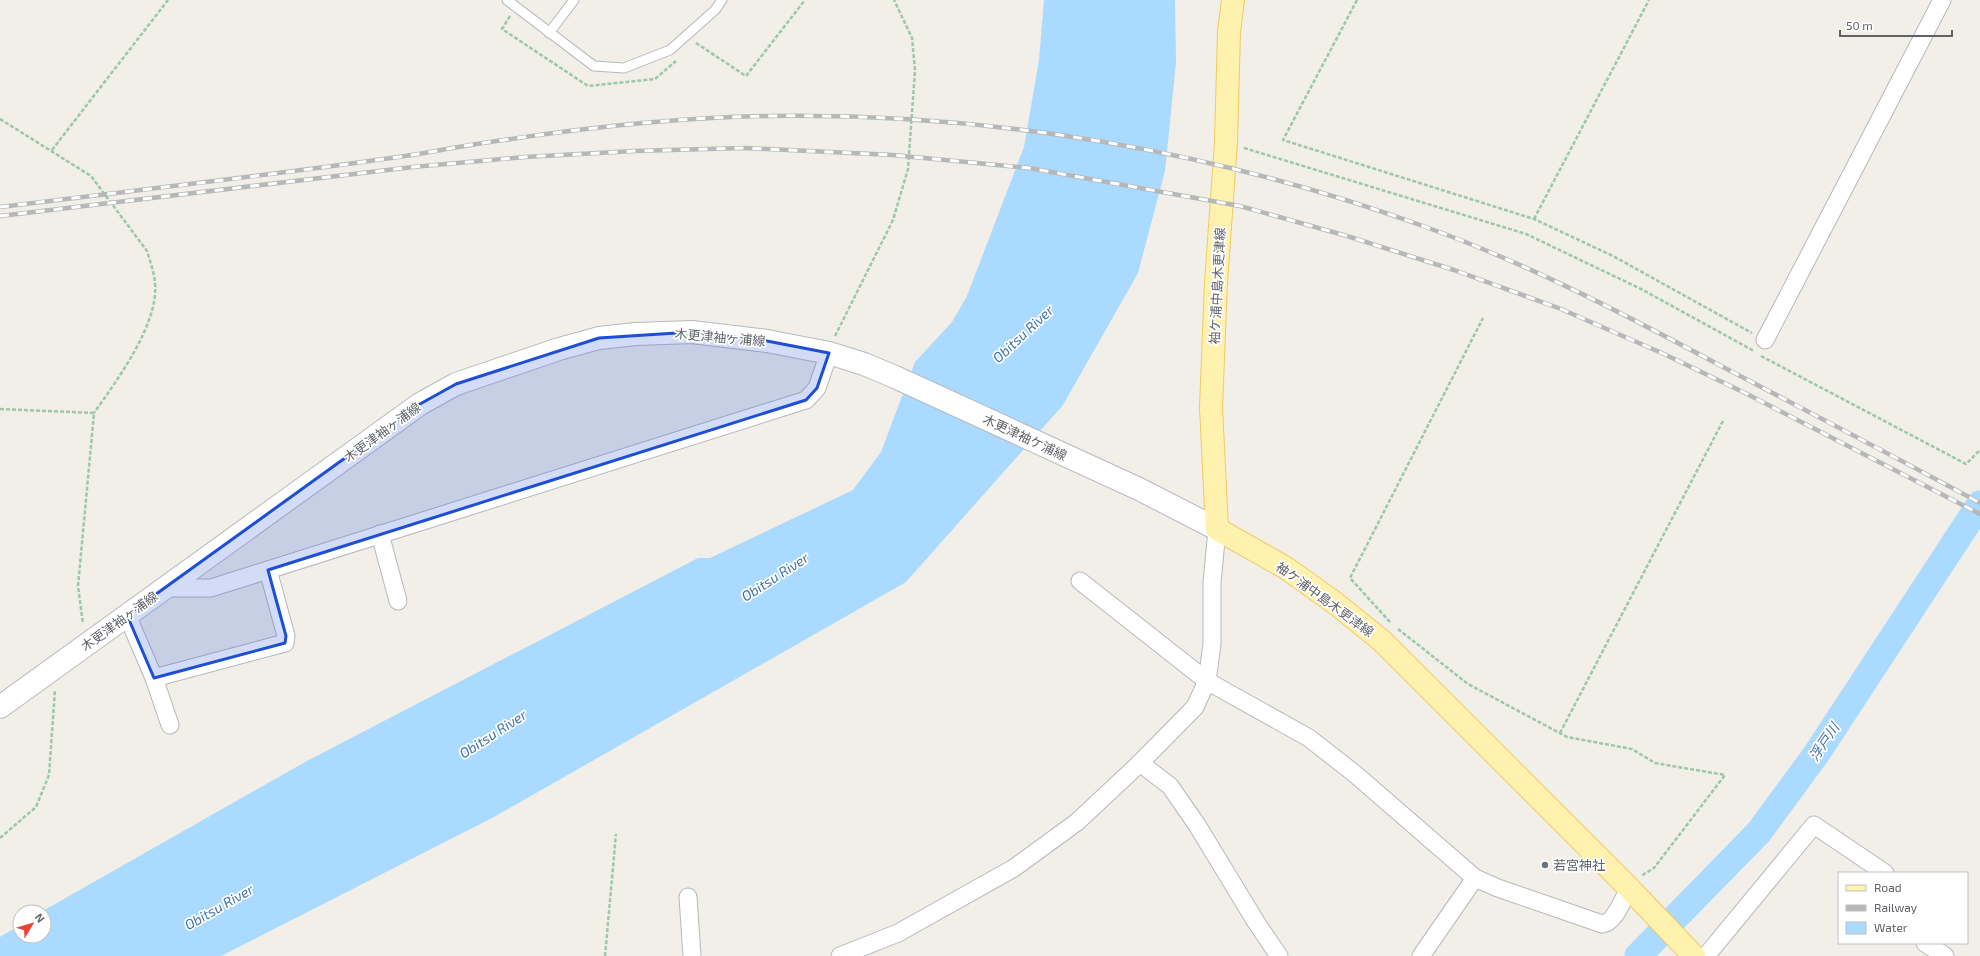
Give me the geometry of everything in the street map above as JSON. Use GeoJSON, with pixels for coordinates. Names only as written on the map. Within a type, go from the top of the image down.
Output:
{"type":"FeatureCollection","features":[{"type":"Feature","properties":{"kind":"main road","name":"袖ケ浦中島木更津線"},"geometry":{"type":"LineString","coordinates":[[1233,0],[1229,32],[1226,142],[1216,283],[1211,407],[1217,529],[1286,568],[1335,603],[1382,641],[1695,954]]}},
{"type":"Feature","properties":{"kind":"main road","name":"木更津袖ヶ浦線"},"geometry":{"type":"LineString","coordinates":[[0,707],[420,404],[456,384],[559,349],[599,338],[636,334],[692,332],[767,341],[829,353]]}},
{"type":"Feature","properties":{"kind":"main road","name":"木更津袖ケ浦線"},"geometry":{"type":"LineString","coordinates":[[829,353],[864,364],[894,377],[1139,490],[1217,529]]}},
{"type":"Feature","properties":{"kind":"street"},"geometry":{"type":"LineString","coordinates":[[1765,340],[1942,0]]}},
{"type":"Feature","properties":{"kind":"street"},"geometry":{"type":"LineString","coordinates":[[166,588],[211,588],[806,400],[817,388],[829,353]]}},
{"type":"Feature","properties":{"kind":"street"},"geometry":{"type":"LineString","coordinates":[[840,956],[898,932],[1014,868],[1077,822],[1140,763],[1195,707],[1207,681],[1212,644],[1212,583],[1217,529]]}},
{"type":"Feature","properties":{"kind":"street"},"geometry":{"type":"LineString","coordinates":[[380,534],[398,602]]}},
{"type":"Feature","properties":{"kind":"street"},"geometry":{"type":"LineString","coordinates":[[154,678],[285,643],[286,636],[268,570]]}},
{"type":"Feature","properties":{"kind":"street"},"geometry":{"type":"LineString","coordinates":[[1080,581],[1207,681],[1310,738],[1355,774],[1475,878],[1498,888],[1602,924],[1607,924],[1612,919],[1629,888]]}},
{"type":"Feature","properties":{"kind":"street"},"geometry":{"type":"LineString","coordinates":[[128,615],[154,678],[170,725]]}},
{"type":"Feature","properties":{"kind":"street"},"geometry":{"type":"LineString","coordinates":[[1140,763],[1170,786],[1198,825],[1256,922],[1279,956]]}},
{"type":"Feature","properties":{"kind":"street"},"geometry":{"type":"LineString","coordinates":[[1695,954],[1814,825],[1884,872]]}},
{"type":"Feature","properties":{"kind":"street"},"geometry":{"type":"LineString","coordinates":[[1421,956],[1475,878]]}},
{"type":"Feature","properties":{"kind":"street"},"geometry":{"type":"LineString","coordinates":[[688,897],[692,956]]}},
{"type":"Feature","properties":{"kind":"street"},"geometry":{"type":"LineString","coordinates":[[1927,944],[1945,956]]}},
{"type":"Feature","properties":{"kind":"lane"},"geometry":{"type":"LineString","coordinates":[[506,0],[594,66],[624,68],[670,50],[716,10],[722,0]]}},
{"type":"Feature","properties":{"kind":"lane"},"geometry":{"type":"LineString","coordinates":[[549,33],[574,0]]}},
{"type":"Feature","properties":{"kind":"path"},"geometry":{"type":"LineString","coordinates":[[52,150],[168,0]]}},
{"type":"Feature","properties":{"kind":"path"},"geometry":{"type":"LineString","coordinates":[[829,353],[853,297],[893,220],[908,169],[915,70],[912,38],[894,0]]}},
{"type":"Feature","properties":{"kind":"path"},"geometry":{"type":"LineString","coordinates":[[1357,0],[1283,140],[1534,219],[1613,256],[1765,340]]}},
{"type":"Feature","properties":{"kind":"path"},"geometry":{"type":"LineString","coordinates":[[1534,219],[1649,0]]}},
{"type":"Feature","properties":{"kind":"path"},"geometry":{"type":"LineString","coordinates":[[0,119],[52,150],[91,176],[113,203],[147,250],[155,285],[151,314],[128,364],[94,413],[78,586],[86,646]]}},
{"type":"Feature","properties":{"kind":"path"},"geometry":{"type":"LineString","coordinates":[[1226,142],[1526,234],[1641,289],[1754,352],[1966,464],[1980,450]]}},
{"type":"Feature","properties":{"kind":"path"},"geometry":{"type":"LineString","coordinates":[[1483,318],[1350,578],[1393,625],[1468,684],[1567,737],[1632,749],[1655,762],[1725,775],[1654,868],[1643,874],[1629,888]]}},
{"type":"Feature","properties":{"kind":"path"},"geometry":{"type":"LineString","coordinates":[[0,409],[94,413]]}},
{"type":"Feature","properties":{"kind":"path"},"geometry":{"type":"LineString","coordinates":[[1560,733],[1724,419]]}},
{"type":"Feature","properties":{"kind":"path"},"geometry":{"type":"LineString","coordinates":[[0,838],[36,807],[50,775],[56,667]]}},
{"type":"Feature","properties":{"kind":"path"},"geometry":{"type":"LineString","coordinates":[[605,956],[616,834]]}},
{"type":"Feature","properties":{"kind":"highlighted area"},"geometry":{"type":"Polygon","coordinates":[[[692,332],[767,341],[829,353],[817,388],[806,400],[268,570],[286,636],[285,643],[154,678],[127,615],[420,404],[456,384],[599,338],[692,332]]]}},
{"type":"Feature","properties":{"kind":"water","name":"Obitsu River"},"geometry":{"type":"Polygon","coordinates":[[[1044,0],[1175,0],[1176,62],[1165,171],[1138,273],[1063,405],[906,582],[494,817],[221,956],[0,956],[0,937],[12,930],[12,944],[52,944],[52,906],[305,762],[698,558],[710,558],[853,490],[881,452],[915,362],[952,322],[967,296],[1024,147],[1039,60],[1044,0]]]}},
{"type":"Feature","properties":{"kind":"waterway","name":"浮戸川"},"geometry":{"type":"LineString","coordinates":[[1638,956],[1759,832],[1817,753],[1980,504]]}},
{"type":"Feature","properties":{"kind":"railway"},"geometry":{"type":"LineString","coordinates":[[0,207],[309,169],[570,131],[705,118],[772,116],[855,117],[938,121],[1021,130],[1103,142],[1184,157],[1265,177],[1344,200],[1423,226],[1500,256],[1576,291],[1650,328],[1980,503]]}},
{"type":"Feature","properties":{"kind":"railway"},"geometry":{"type":"LineString","coordinates":[[0,216],[413,167],[525,157],[634,151],[744,148],[893,155],[1029,168],[1240,206],[1347,236],[1454,270],[1561,309],[1664,354],[1745,393],[1980,514]]}},
{"type":"Feature","properties":{"kind":"place","name":"若宮神社"},"geometry":{"type":"Point","coordinates":[1545,865]}}]}
